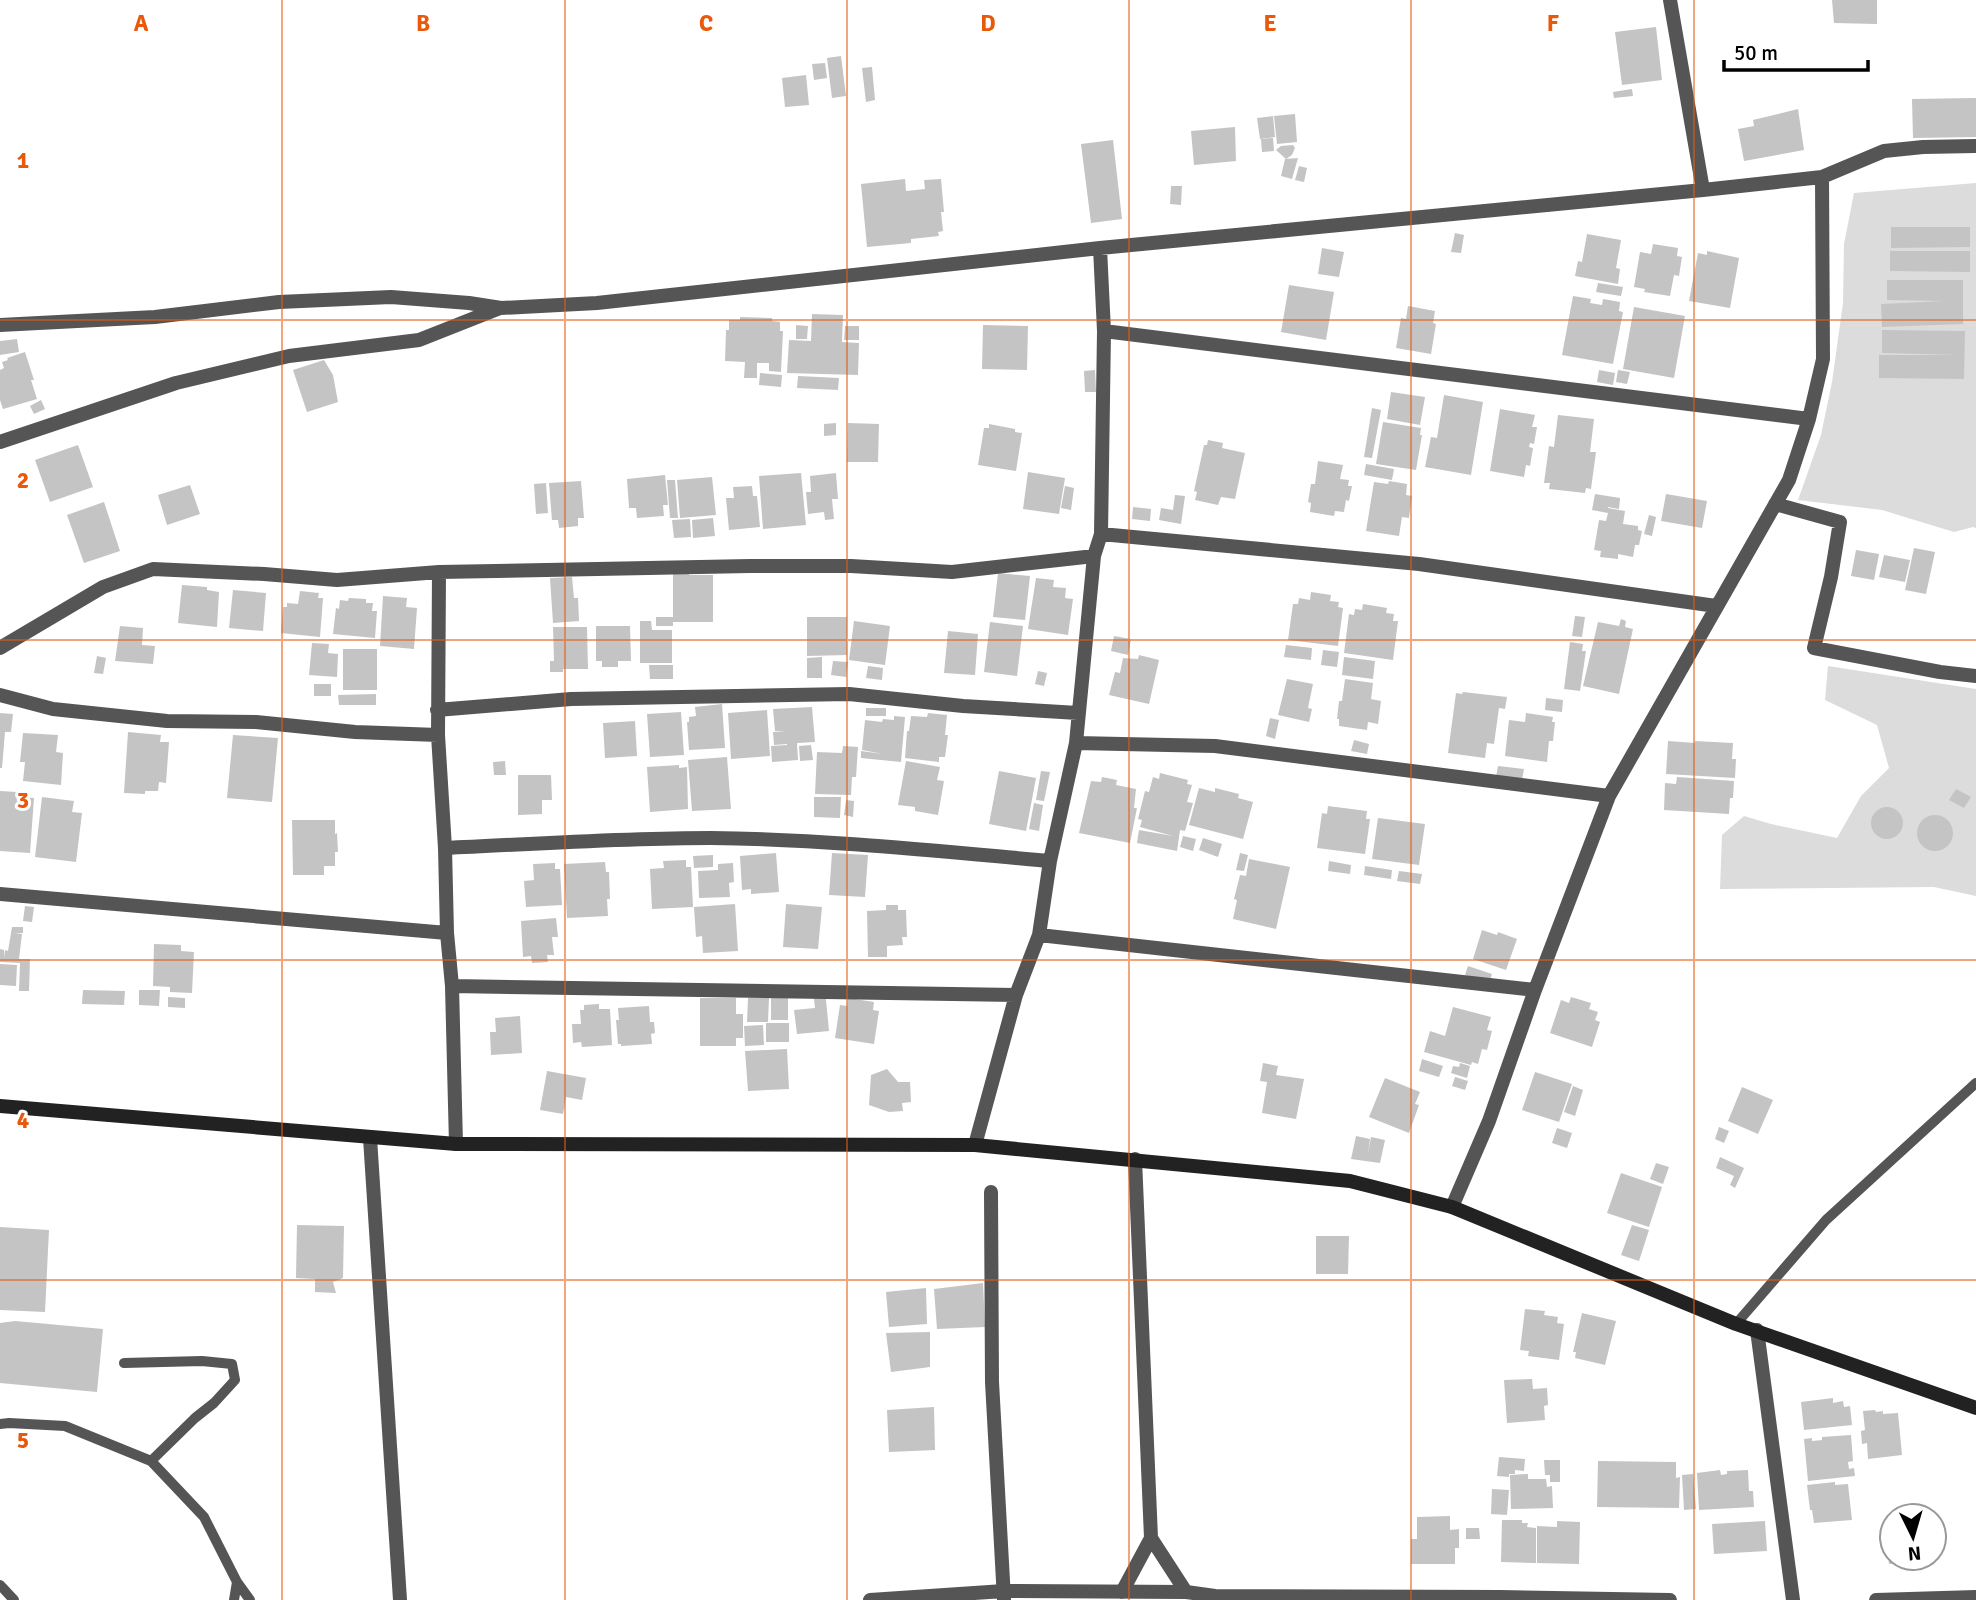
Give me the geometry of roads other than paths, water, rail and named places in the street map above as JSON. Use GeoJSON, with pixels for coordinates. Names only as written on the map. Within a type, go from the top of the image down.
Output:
{"type":"FeatureCollection","features":[{"type":"Feature","properties":{"kind":"street"},"geometry":{"type":"LineString","coordinates":[[1670,0],[1703,190]]}},
{"type":"Feature","properties":{"kind":"street"},"geometry":{"type":"LineString","coordinates":[[0,325],[155,317],[279,302],[391,297],[501,308],[597,303],[1100,248],[1822,177],[1884,151],[1976,146]]}},
{"type":"Feature","properties":{"kind":"street"},"geometry":{"type":"LineString","coordinates":[[1452,1207],[1489,1121],[1535,990],[1609,796],[1789,480],[1809,419],[1823,359],[1822,177]]}},
{"type":"Feature","properties":{"kind":"street"},"geometry":{"type":"LineString","coordinates":[[975,1145],[1016,995],[1039,935],[1050,861],[1076,743],[1094,556],[1101,534],[1104,331],[1100,248]]}},
{"type":"Feature","properties":{"kind":"street"},"geometry":{"type":"LineString","coordinates":[[0,442],[176,383],[289,356],[419,340],[501,308]]}},
{"type":"Feature","properties":{"kind":"street"},"geometry":{"type":"LineString","coordinates":[[1104,331],[1809,419]]}},
{"type":"Feature","properties":{"kind":"street"},"geometry":{"type":"LineString","coordinates":[[1775,504],[1840,522],[1831,577],[1814,648],[1940,672],[1976,676]]}},
{"type":"Feature","properties":{"kind":"street"},"geometry":{"type":"LineString","coordinates":[[1101,534],[1419,564],[1716,606]]}},
{"type":"Feature","properties":{"kind":"street"},"geometry":{"type":"LineString","coordinates":[[0,648],[103,587],[153,569],[337,580],[439,572],[750,566],[851,566],[953,572],[1094,556]]}},
{"type":"Feature","properties":{"kind":"street"},"geometry":{"type":"LineString","coordinates":[[439,572],[437,710],[447,933],[452,986],[456,1144]]}},
{"type":"Feature","properties":{"kind":"street"},"geometry":{"type":"LineString","coordinates":[[437,710],[571,699],[849,694],[963,706],[1078,713]]}},
{"type":"Feature","properties":{"kind":"street"},"geometry":{"type":"LineString","coordinates":[[0,695],[53,709],[167,721],[256,722],[355,733],[438,735]]}},
{"type":"Feature","properties":{"kind":"street"},"geometry":{"type":"LineString","coordinates":[[1076,743],[1215,746],[1609,796]]}},
{"type":"Feature","properties":{"kind":"street"},"geometry":{"type":"LineString","coordinates":[[445,848],[710,838],[813,841],[1050,861]]}},
{"type":"Feature","properties":{"kind":"street"},"geometry":{"type":"LineString","coordinates":[[0,894],[447,933]]}},
{"type":"Feature","properties":{"kind":"street"},"geometry":{"type":"LineString","coordinates":[[1039,935],[1535,990]]}},
{"type":"Feature","properties":{"kind":"street"},"geometry":{"type":"LineString","coordinates":[[452,986],[1016,995]]}},
{"type":"Feature","properties":{"kind":"street"},"geometry":{"type":"LineString","coordinates":[[0,1106],[456,1144],[975,1145],[1350,1181],[1452,1207],[1736,1324],[1976,1408]]}},
{"type":"Feature","properties":{"kind":"street"},"geometry":{"type":"LineString","coordinates":[[370,1138],[400,1600]]}},
{"type":"Feature","properties":{"kind":"street"},"geometry":{"type":"LineString","coordinates":[[1135,1159],[1152,1538],[1185,1592]]}},
{"type":"Feature","properties":{"kind":"street"},"geometry":{"type":"LineString","coordinates":[[991,1192],[992,1382],[1004,1595]]}},
{"type":"Feature","properties":{"kind":"street"},"geometry":{"type":"LineString","coordinates":[[1757,1330],[1793,1600]]}},
{"type":"Feature","properties":{"kind":"street"},"geometry":{"type":"LineString","coordinates":[[1122,1592],[1152,1538]]}},
{"type":"Feature","properties":{"kind":"street"},"geometry":{"type":"LineString","coordinates":[[870,1600],[1122,1592],[1185,1592],[1215,1598],[1670,1600]]}},
{"type":"Feature","properties":{"kind":"street"},"geometry":{"type":"LineString","coordinates":[[1876,1600],[1976,1597]]}},
{"type":"Feature","properties":{"kind":"lane"},"geometry":{"type":"LineString","coordinates":[[1736,1324],[1826,1220],[1976,1083]]}},
{"type":"Feature","properties":{"kind":"lane"},"geometry":{"type":"LineString","coordinates":[[124,1363],[202,1361],[232,1364],[235,1380],[151,1461]]}},
{"type":"Feature","properties":{"kind":"lane"},"geometry":{"type":"LineString","coordinates":[[0,1424],[65,1426],[151,1461],[204,1517],[237,1582],[250,1600]]}},
{"type":"Feature","properties":{"kind":"lane"},"geometry":{"type":"LineString","coordinates":[[234,1600],[237,1582]]}},
{"type":"Feature","properties":{"kind":"lane"},"geometry":{"type":"LineString","coordinates":[[0,1585],[14,1600]]}}]}
